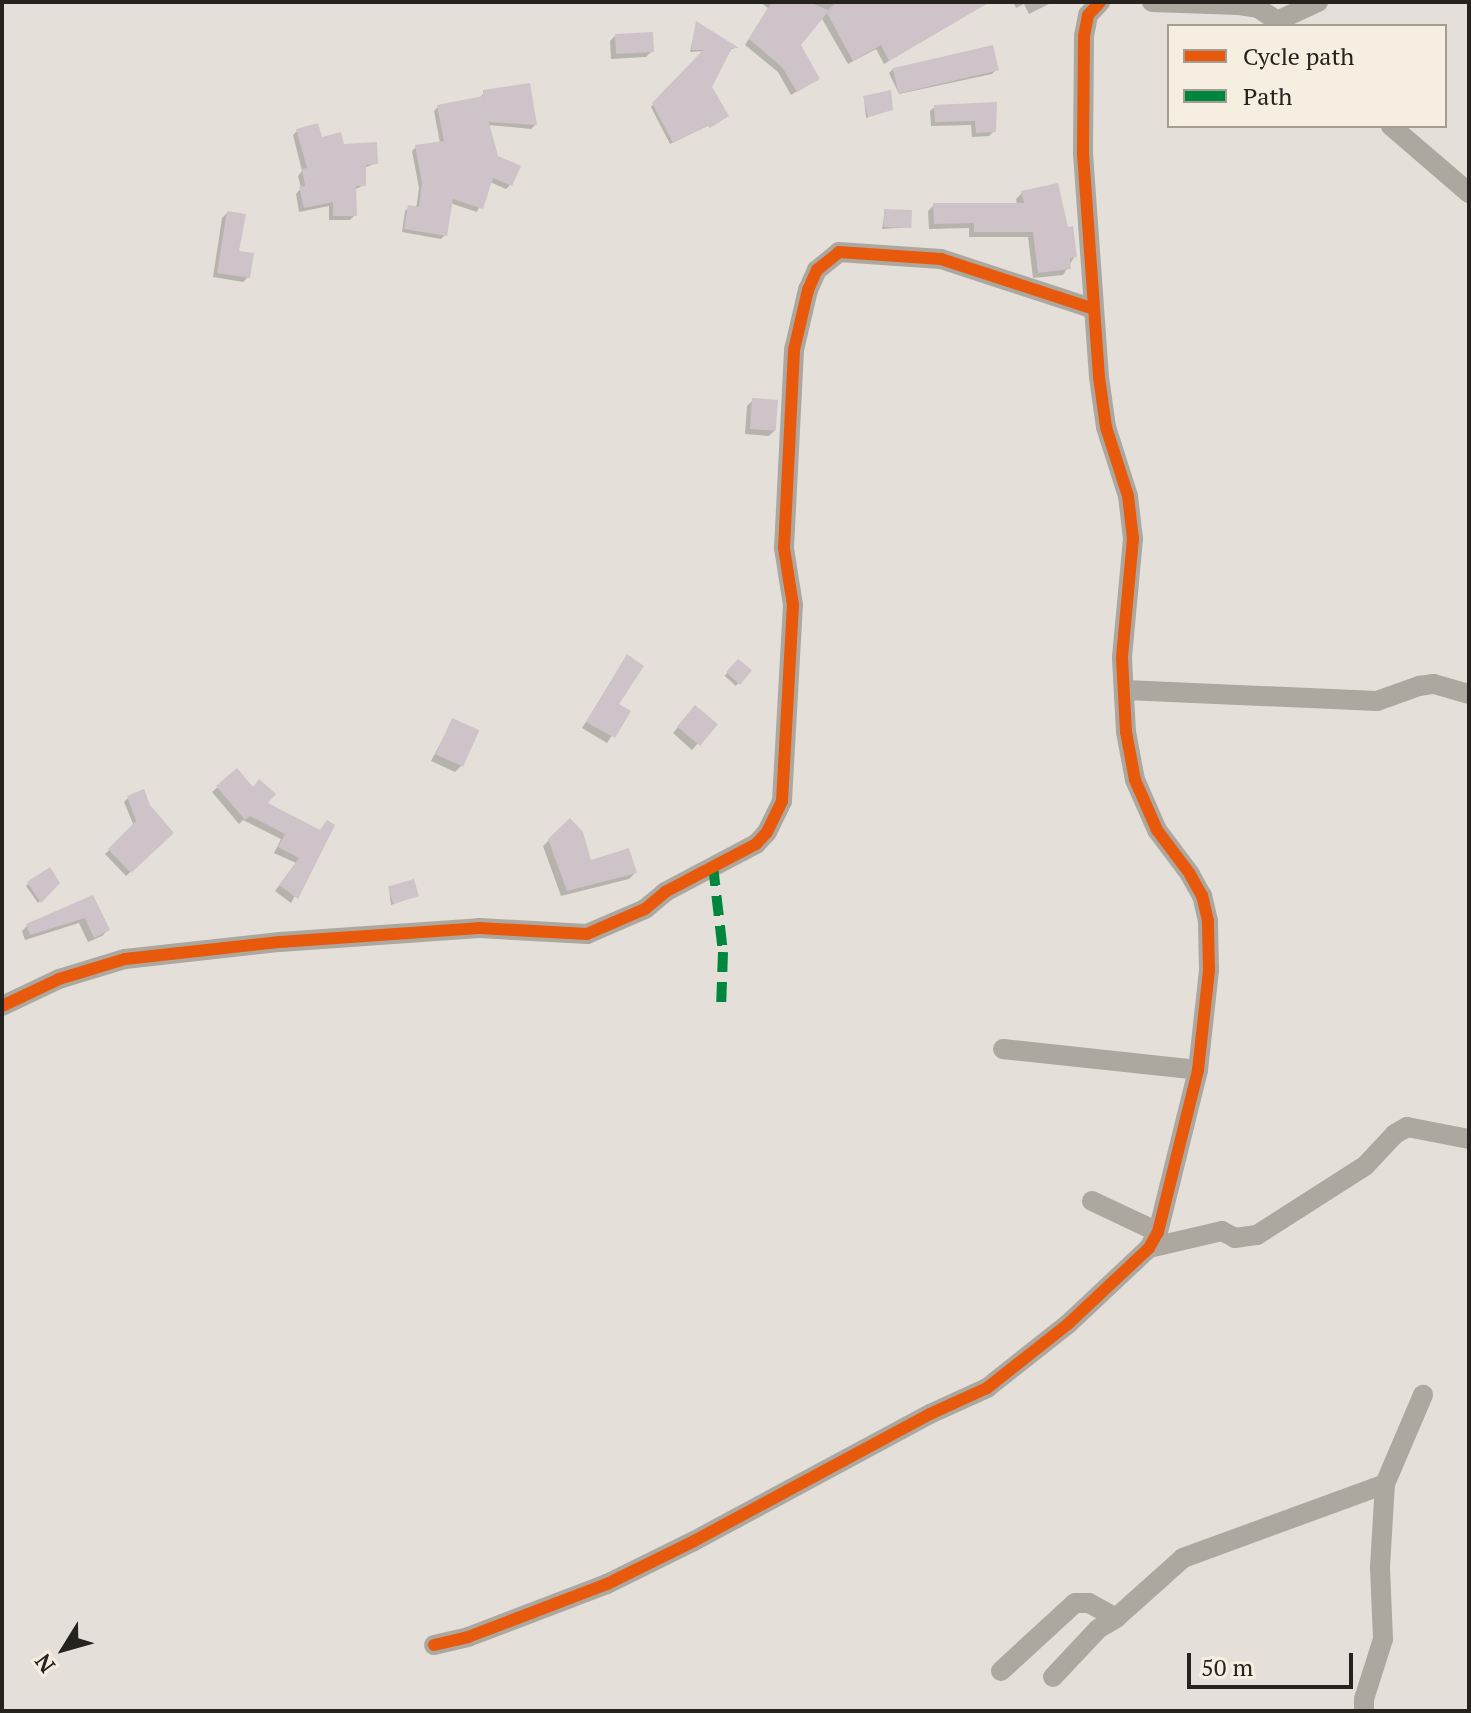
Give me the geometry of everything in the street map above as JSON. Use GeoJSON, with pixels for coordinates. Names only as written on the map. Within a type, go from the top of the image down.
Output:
{"type":"FeatureCollection","features":[{"type":"Feature","properties":{"kind":"street"},"geometry":{"type":"LineString","coordinates":[[434,1645],[468,1637],[607,1584],[694,1541],[930,1414],[987,1388],[1068,1324],[1154,1240],[1198,1070],[1209,970],[1208,921],[1202,896],[1157,830],[1135,780],[1126,732],[1122,657],[1133,539],[1128,496],[1106,427],[1083,153],[1084,36],[1088,15],[1100,2]]}},
{"type":"Feature","properties":{"kind":"street"},"geometry":{"type":"LineString","coordinates":[[1152,2],[1258,8],[1282,23],[1318,2]]}},
{"type":"Feature","properties":{"kind":"street"},"geometry":{"type":"LineString","coordinates":[[1393,128],[1469,193]]}},
{"type":"Feature","properties":{"kind":"street"},"geometry":{"type":"LineString","coordinates":[[2,1006],[59,979],[125,959],[280,942],[479,928],[587,934],[645,909],[665,892],[756,844],[767,832],[782,801],[793,605],[784,548],[794,350],[808,290],[817,270],[839,252],[941,259],[1094,309]]}},
{"type":"Feature","properties":{"kind":"street"},"geometry":{"type":"LineString","coordinates":[[1125,690],[1377,701],[1434,684],[1469,694]]}},
{"type":"Feature","properties":{"kind":"street"},"geometry":{"type":"LineString","coordinates":[[1003,1049],[1198,1070]]}},
{"type":"Feature","properties":{"kind":"street"},"geometry":{"type":"LineString","coordinates":[[1092,1201],[1154,1240],[1222,1231],[1235,1238],[1257,1235],[1365,1166],[1395,1134],[1407,1127],[1469,1139]]}},
{"type":"Feature","properties":{"kind":"street"},"geometry":{"type":"LineString","coordinates":[[1364,1711],[1364,1699],[1383,1639],[1380,1567],[1385,1484],[1423,1395]]}},
{"type":"Feature","properties":{"kind":"street"},"geometry":{"type":"LineString","coordinates":[[1053,1677],[1098,1629],[1116,1618],[1183,1558],[1385,1484]]}},
{"type":"Feature","properties":{"kind":"street"},"geometry":{"type":"LineString","coordinates":[[1001,1671],[1075,1603],[1089,1603],[1116,1618]]}},
{"type":"Feature","properties":{"kind":"building"},"geometry":{"type":"Polygon","coordinates":[[[772,2],[809,2],[828,10],[837,2],[990,2],[889,61],[881,45],[853,61],[827,13],[801,45],[820,79],[797,92],[782,67],[749,39],[772,2]]]}},
{"type":"Feature","properties":{"kind":"building"},"geometry":{"type":"Polygon","coordinates":[[[696,21],[739,48],[732,48],[712,87],[729,116],[710,128],[708,125],[673,143],[652,103],[703,50],[691,50],[696,21]]]}},
{"type":"Feature","properties":{"kind":"building"},"geometry":{"type":"Polygon","coordinates":[[[653,32],[654,52],[616,54],[615,34],[653,32]]]}},
{"type":"Feature","properties":{"kind":"building"},"geometry":{"type":"Polygon","coordinates":[[[993,45],[999,70],[898,94],[893,68],[993,45]]]}},
{"type":"Feature","properties":{"kind":"building"},"geometry":{"type":"Polygon","coordinates":[[[530,83],[537,125],[489,122],[498,156],[521,166],[512,186],[493,178],[483,209],[453,199],[447,236],[404,229],[408,205],[419,207],[422,183],[415,145],[444,141],[437,105],[483,96],[483,90],[530,83]]]}},
{"type":"Feature","properties":{"kind":"building"},"geometry":{"type":"Polygon","coordinates":[[[891,90],[893,110],[868,117],[863,96],[891,90]]]}},
{"type":"Feature","properties":{"kind":"building"},"geometry":{"type":"Polygon","coordinates":[[[997,102],[996,132],[976,133],[975,121],[935,122],[934,105],[997,102]]]}},
{"type":"Feature","properties":{"kind":"building"},"geometry":{"type":"Polygon","coordinates":[[[318,123],[322,137],[341,132],[344,144],[377,142],[378,164],[366,165],[366,186],[356,186],[357,216],[333,216],[333,202],[304,208],[299,187],[305,186],[302,169],[307,168],[296,129],[318,123]]]}},
{"type":"Feature","properties":{"kind":"building"},"geometry":{"type":"Polygon","coordinates":[[[1058,183],[1068,227],[1073,226],[1077,257],[1070,258],[1071,269],[1038,273],[1033,232],[974,232],[974,223],[934,224],[933,203],[1024,203],[1021,191],[1058,183]]]}},
{"type":"Feature","properties":{"kind":"building"},"geometry":{"type":"Polygon","coordinates":[[[884,209],[912,210],[911,228],[883,227],[884,209]]]}},
{"type":"Feature","properties":{"kind":"building"},"geometry":{"type":"Polygon","coordinates":[[[227,211],[246,214],[239,251],[254,253],[250,278],[217,273],[227,211]]]}},
{"type":"Feature","properties":{"kind":"building"},"geometry":{"type":"Polygon","coordinates":[[[752,398],[778,400],[776,431],[750,429],[752,398]]]}},
{"type":"Feature","properties":{"kind":"building"},"geometry":{"type":"Polygon","coordinates":[[[627,654],[644,666],[619,704],[631,711],[615,738],[586,722],[627,654]]]}},
{"type":"Feature","properties":{"kind":"building"},"geometry":{"type":"Polygon","coordinates":[[[738,659],[752,670],[740,685],[726,672],[738,659]]]}},
{"type":"Feature","properties":{"kind":"building"},"geometry":{"type":"Polygon","coordinates":[[[695,705],[718,724],[700,746],[677,726],[695,705]]]}},
{"type":"Feature","properties":{"kind":"building"},"geometry":{"type":"Polygon","coordinates":[[[452,718],[479,730],[463,767],[436,755],[452,718]]]}},
{"type":"Feature","properties":{"kind":"building"},"geometry":{"type":"Polygon","coordinates":[[[237,768],[253,787],[259,779],[276,794],[268,803],[320,830],[327,820],[335,825],[298,899],[279,885],[299,858],[278,847],[285,834],[250,816],[245,820],[216,786],[237,768]]]}},
{"type":"Feature","properties":{"kind":"building"},"geometry":{"type":"Polygon","coordinates":[[[144,789],[150,805],[174,833],[131,873],[108,849],[136,821],[127,796],[144,789]]]}},
{"type":"Feature","properties":{"kind":"building"},"geometry":{"type":"Polygon","coordinates":[[[570,818],[583,832],[591,860],[629,848],[637,873],[567,891],[548,839],[570,818]]]}},
{"type":"Feature","properties":{"kind":"building"},"geometry":{"type":"Polygon","coordinates":[[[50,867],[60,883],[41,903],[27,882],[50,867]]]}},
{"type":"Feature","properties":{"kind":"building"},"geometry":{"type":"Polygon","coordinates":[[[414,879],[419,896],[393,904],[388,886],[414,879]]]}},
{"type":"Feature","properties":{"kind":"building"},"geometry":{"type":"Polygon","coordinates":[[[93,895],[110,930],[94,938],[85,918],[30,935],[26,924],[93,895]]]}},
{"type":"Feature","properties":{"kind":"marked path"},"geometry":{"type":"LineString","coordinates":[[713,866],[723,952],[721,1009]]}},
{"type":"Feature","properties":{"kind":"cycle path"},"geometry":{"type":"LineString","coordinates":[[434,1645],[468,1637],[607,1584],[694,1541],[930,1414],[987,1388],[1068,1324],[1149,1248],[1158,1232],[1198,1070],[1209,970],[1208,921],[1202,896],[1190,874],[1157,830],[1135,780],[1126,732],[1122,657],[1133,539],[1128,496],[1106,427],[1099,377],[1083,153],[1084,36],[1088,15],[1100,2]]}},
{"type":"Feature","properties":{"kind":"cycle path"},"geometry":{"type":"LineString","coordinates":[[2,1006],[59,979],[125,959],[280,942],[479,928],[587,934],[645,909],[665,892],[756,844],[767,832],[782,801],[793,605],[784,548],[794,350],[808,290],[817,270],[839,252],[941,259],[1094,309]]}}]}
